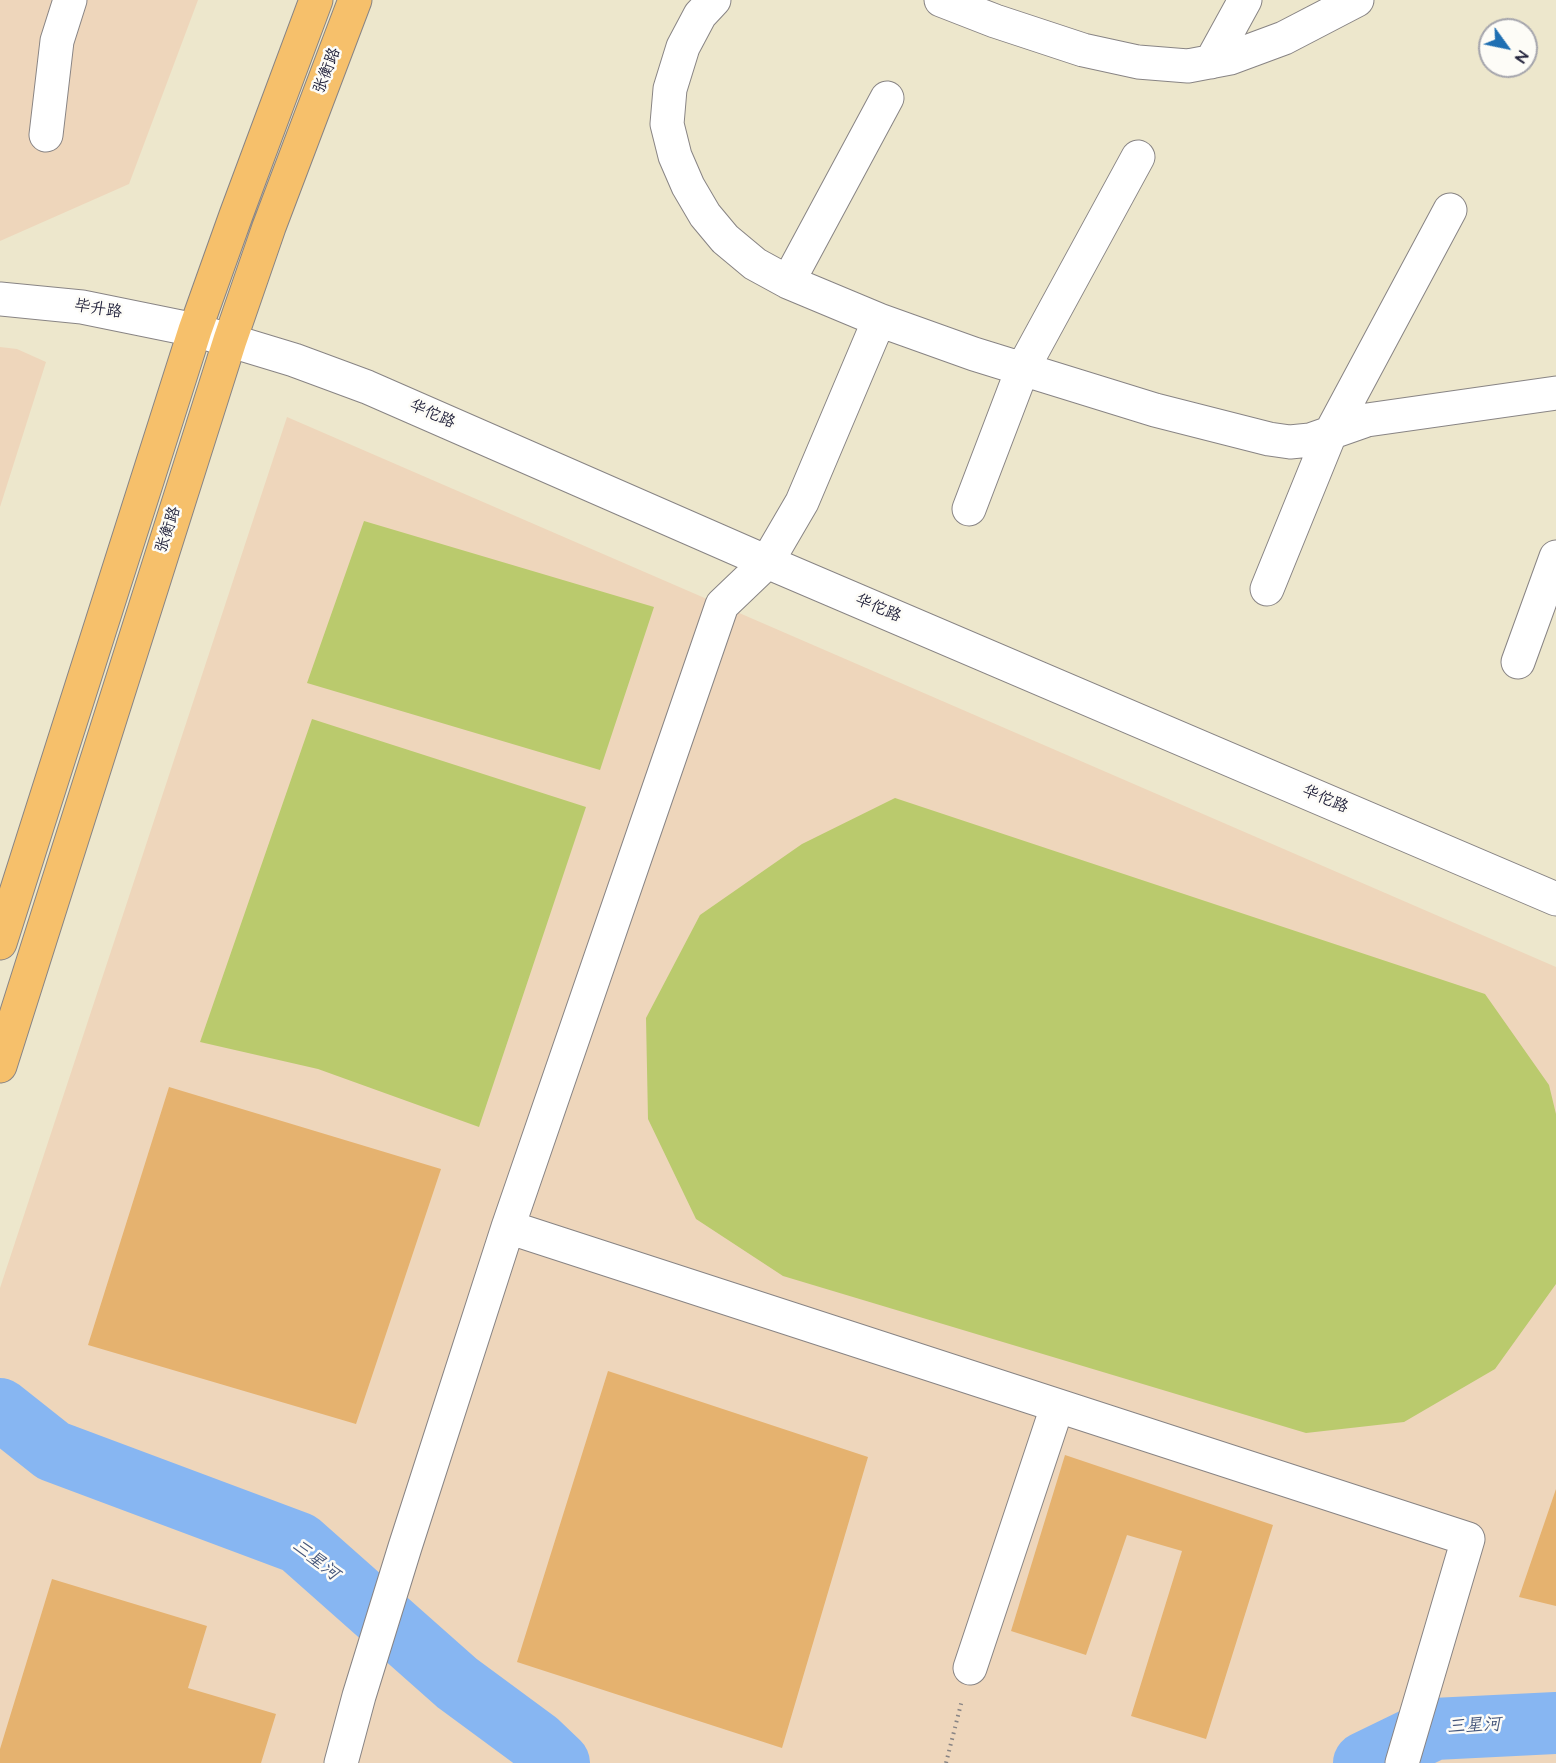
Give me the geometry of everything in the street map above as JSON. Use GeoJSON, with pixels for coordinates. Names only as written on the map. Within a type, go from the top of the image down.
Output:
{"type":"FeatureCollection","features":[{"type":"Feature","properties":{"kind":"main road"},"geometry":{"type":"LineString","coordinates":[[0,943],[195,330],[316,0]]}},
{"type":"Feature","properties":{"kind":"main road","name":"张衡路"},"geometry":{"type":"LineString","coordinates":[[0,1066],[230,340],[269,227],[355,0]]}},
{"type":"Feature","properties":{"kind":"street"},"geometry":{"type":"LineString","coordinates":[[46,135],[57,41],[70,0]]}},
{"type":"Feature","properties":{"kind":"street"},"geometry":{"type":"LineString","coordinates":[[714,0],[700,15],[683,47],[670,89],[667,124],[675,156],[688,186],[705,215],[725,239],[754,264],[788,282],[879,320],[1022,370],[1155,410],[1269,439],[1290,442],[1310,440],[1367,420],[1556,393]]}},
{"type":"Feature","properties":{"kind":"street"},"geometry":{"type":"LineString","coordinates":[[941,0],[995,21],[1083,50],[1138,62],[1188,66],[1230,58],[1284,38],[1357,0]]}},
{"type":"Feature","properties":{"kind":"street"},"geometry":{"type":"LineString","coordinates":[[1211,62],[1245,0]]}},
{"type":"Feature","properties":{"kind":"street"},"geometry":{"type":"LineString","coordinates":[[788,282],[887,98]]}},
{"type":"Feature","properties":{"kind":"street"},"geometry":{"type":"LineString","coordinates":[[969,509],[1022,370],[1138,157]]}},
{"type":"Feature","properties":{"kind":"street"},"geometry":{"type":"LineString","coordinates":[[1268,589],[1329,434],[1450,210]]}},
{"type":"Feature","properties":{"kind":"street","name":"毕升路"},"geometry":{"type":"LineString","coordinates":[[0,299],[82,307],[195,330]]}},
{"type":"Feature","properties":{"kind":"street"},"geometry":{"type":"LineString","coordinates":[[341,1763],[405,1547],[507,1227],[722,605],[767,561],[802,502],[879,320]]}},
{"type":"Feature","properties":{"kind":"street","name":"华佗路"},"geometry":{"type":"LineString","coordinates":[[195,330],[294,360],[367,387],[1556,899]]}},
{"type":"Feature","properties":{"kind":"street"},"geometry":{"type":"LineString","coordinates":[[1518,662],[1556,557]]}},
{"type":"Feature","properties":{"kind":"street"},"geometry":{"type":"LineString","coordinates":[[507,1227],[1468,1539],[1402,1763]]}},
{"type":"Feature","properties":{"kind":"street"},"geometry":{"type":"LineString","coordinates":[[970,1668],[1057,1407]]}},
{"type":"Feature","properties":{"kind":"path"},"geometry":{"type":"LineString","coordinates":[[946,1763],[970,1668]]}},
{"type":"Feature","properties":{"kind":"shaded area"},"geometry":{"type":"Polygon","coordinates":[[[0,0],[198,0],[129,184],[0,241],[0,0]]]}},
{"type":"Feature","properties":{"kind":"shaded area"},"geometry":{"type":"Polygon","coordinates":[[[0,347],[17,349],[46,362],[0,507],[0,347]]]}},
{"type":"Feature","properties":{"kind":"shaded area"},"geometry":{"type":"Polygon","coordinates":[[[287,417],[1556,967],[1556,1763],[0,1763],[0,1288],[287,417]]]}},
{"type":"Feature","properties":{"kind":"green space"},"geometry":{"type":"Polygon","coordinates":[[[364,521],[654,607],[600,770],[307,683],[364,521]]]}},
{"type":"Feature","properties":{"kind":"green space"},"geometry":{"type":"Polygon","coordinates":[[[312,719],[586,807],[479,1127],[318,1069],[200,1042],[312,719]]]}},
{"type":"Feature","properties":{"kind":"green space"},"geometry":{"type":"Polygon","coordinates":[[[895,798],[1485,994],[1549,1085],[1556,1114],[1556,1284],[1495,1369],[1404,1422],[1306,1433],[783,1276],[696,1219],[648,1119],[646,1018],[700,915],[802,844],[895,798]]]}},
{"type":"Feature","properties":{"kind":"building"},"geometry":{"type":"Polygon","coordinates":[[[169,1087],[441,1169],[356,1424],[88,1345],[169,1087]]]}},
{"type":"Feature","properties":{"kind":"building"},"geometry":{"type":"Polygon","coordinates":[[[608,1371],[868,1457],[782,1748],[517,1662],[608,1371]]]}},
{"type":"Feature","properties":{"kind":"building"},"geometry":{"type":"Polygon","coordinates":[[[1065,1455],[1273,1525],[1206,1739],[1131,1716],[1182,1551],[1127,1535],[1086,1655],[1011,1631],[1065,1455]]]}},
{"type":"Feature","properties":{"kind":"building"},"geometry":{"type":"Polygon","coordinates":[[[1556,1489],[1556,1606],[1519,1597],[1556,1489]]]}},
{"type":"Feature","properties":{"kind":"building"},"geometry":{"type":"Polygon","coordinates":[[[52,1579],[207,1626],[188,1688],[276,1714],[261,1763],[0,1763],[0,1749],[52,1579]]]}},
{"type":"Feature","properties":{"kind":"waterway","name":"三星河"},"geometry":{"type":"LineString","coordinates":[[0,1409],[53,1451],[299,1543],[457,1683],[537,1742],[559,1763]]}},
{"type":"Feature","properties":{"kind":"waterway","name":"三星河"},"geometry":{"type":"LineString","coordinates":[[1364,1763],[1434,1729],[1556,1723]]}}]}
